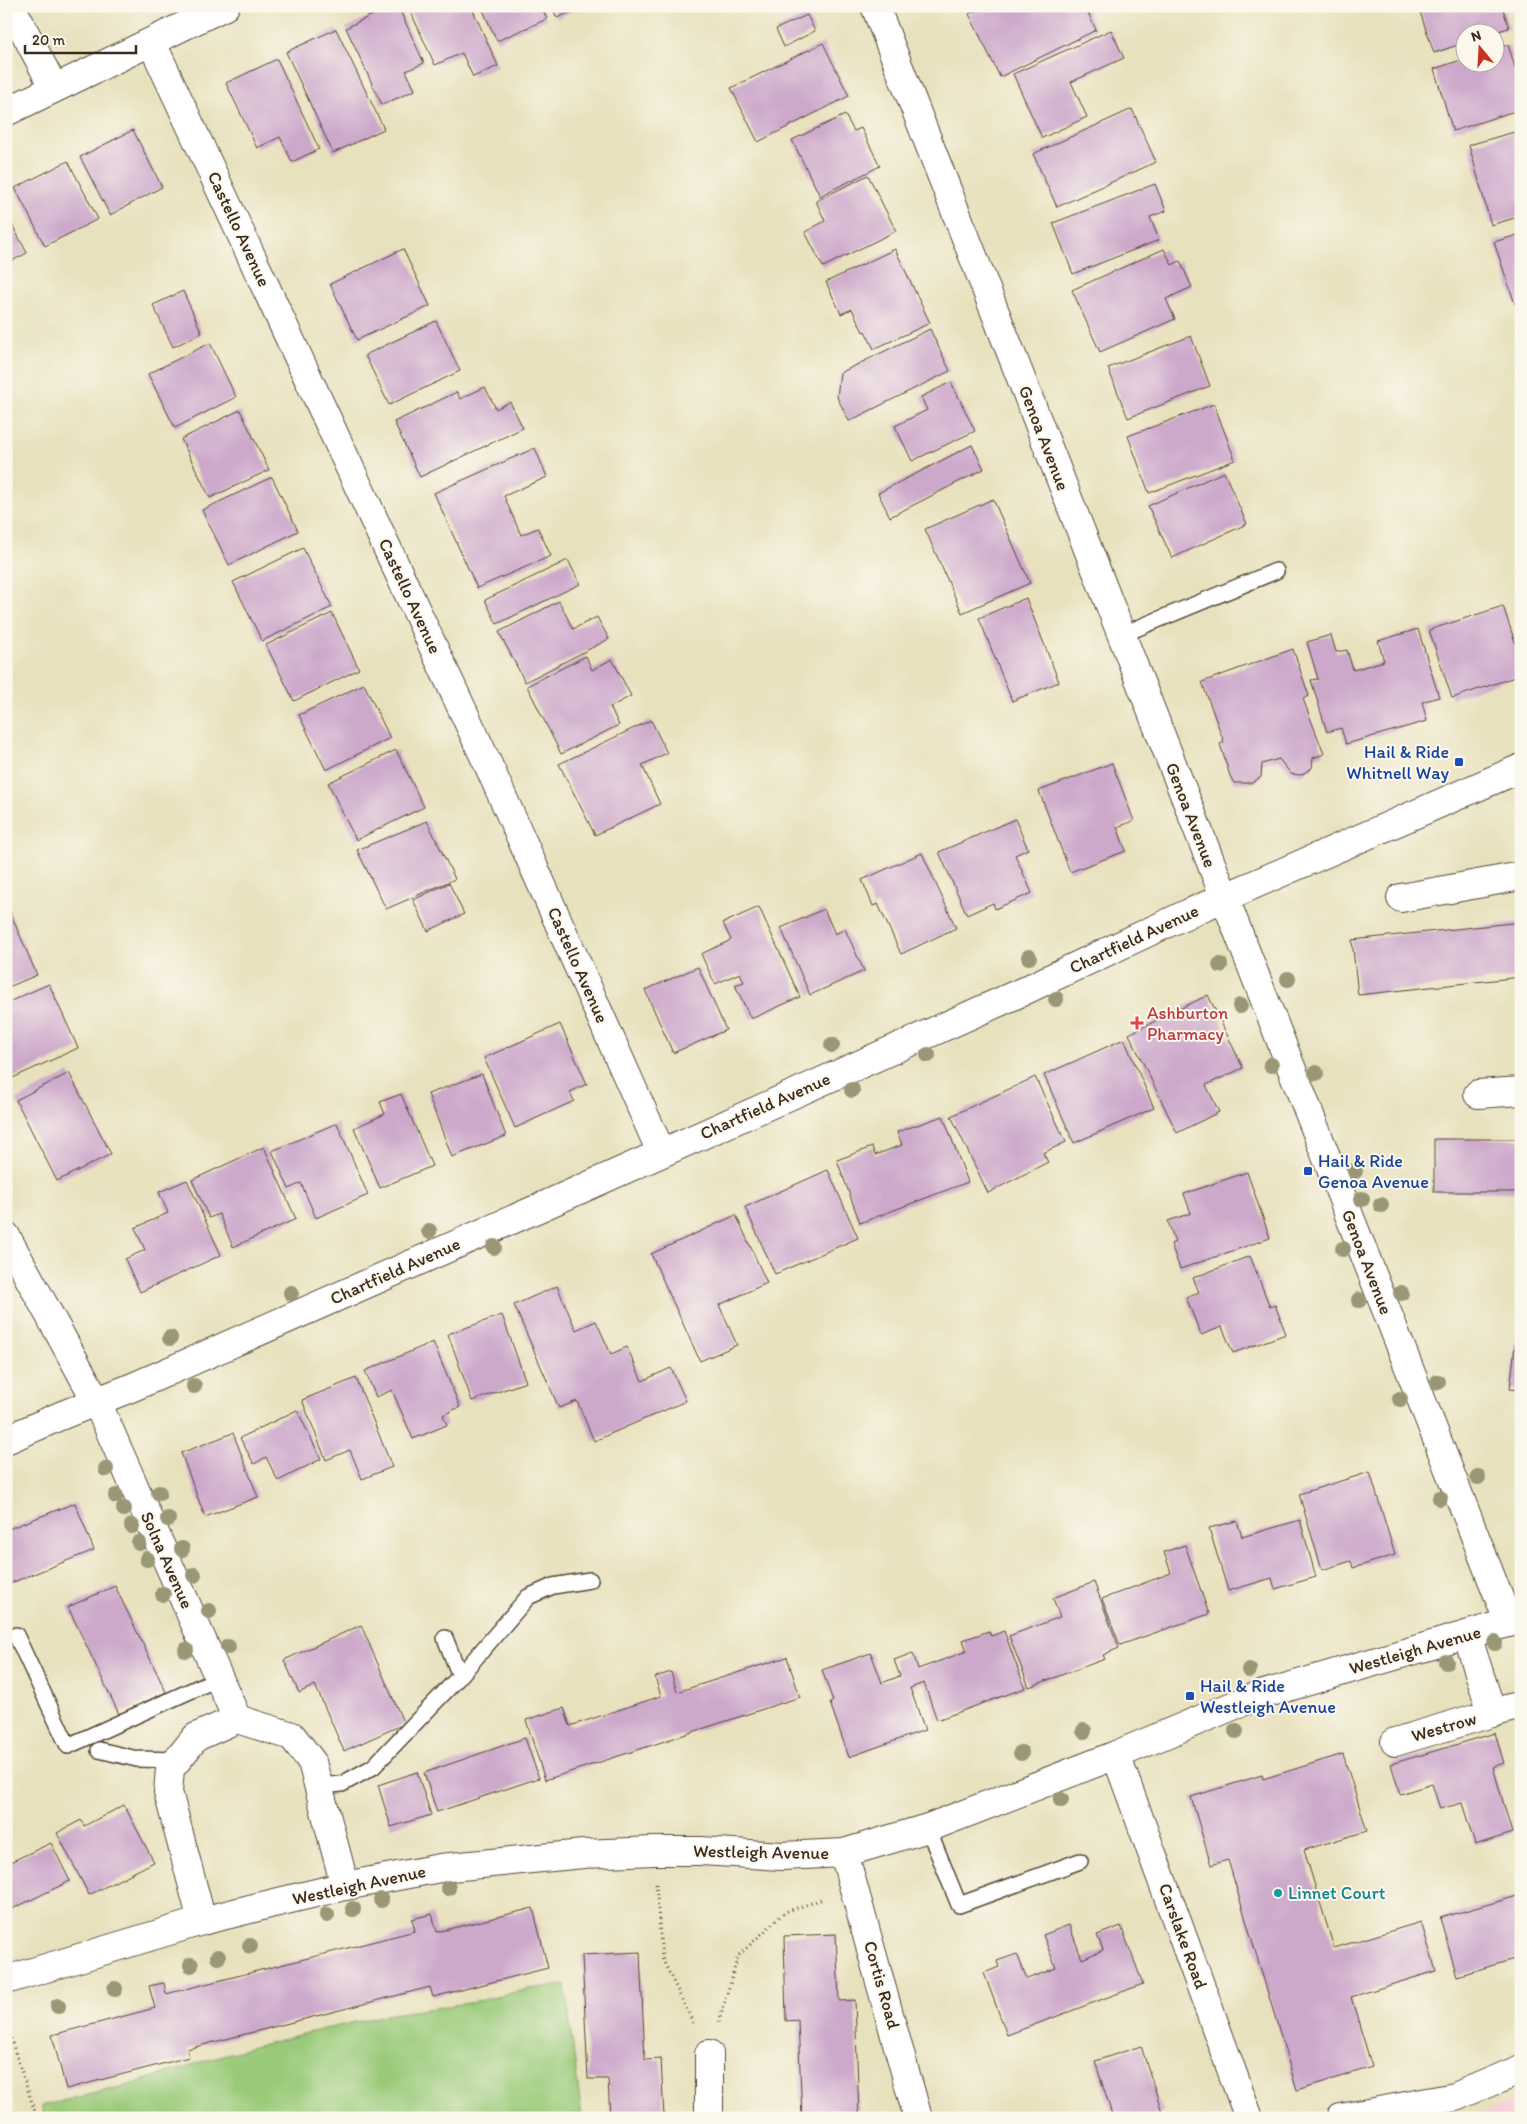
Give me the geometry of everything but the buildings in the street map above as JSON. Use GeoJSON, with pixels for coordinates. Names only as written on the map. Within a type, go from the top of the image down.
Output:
{"type":"FeatureCollection","features":[{"type":"Feature","properties":{"kind":"street"},"geometry":{"type":"LineString","coordinates":[[11,6],[54,88]]}},
{"type":"Feature","properties":{"kind":"street"},"geometry":{"type":"LineString","coordinates":[[6,112],[152,43],[225,6]]}},
{"type":"Feature","properties":{"kind":"street","name":"Genoa Avenue"},"geometry":{"type":"LineString","coordinates":[[875,6],[1223,898],[1515,1621]]}},
{"type":"Feature","properties":{"kind":"street","name":"Castello Avenue"},"geometry":{"type":"LineString","coordinates":[[152,43],[491,771],[661,1152]]}},
{"type":"Feature","properties":{"kind":"street","name":"Chartfield Avenue"},"geometry":{"type":"LineString","coordinates":[[6,1440],[97,1402],[1015,995],[1223,898],[1521,768]]}},
{"type":"Feature","properties":{"kind":"street"},"geometry":{"type":"LineString","coordinates":[[1402,898],[1521,876]]}},
{"type":"Feature","properties":{"kind":"street"},"geometry":{"type":"LineString","coordinates":[[1478,1094],[1521,1091]]}},
{"type":"Feature","properties":{"kind":"street","name":"Solna Avenue"},"geometry":{"type":"LineString","coordinates":[[6,1236],[97,1402],[237,1719]]}},
{"type":"Feature","properties":{"kind":"street","name":"Westleigh Avenue"},"geometry":{"type":"LineString","coordinates":[[6,1980],[202,1921],[344,1886],[440,1868],[583,1854],[654,1851],[701,1850],[782,1856],[844,1853],[928,1828],[1116,1755],[1254,1697],[1515,1621]]}},
{"type":"Feature","properties":{"kind":"street","name":"Westrow"},"geometry":{"type":"LineString","coordinates":[[1467,1635],[1492,1713]]}},
{"type":"Feature","properties":{"kind":"street","name":"Westrow"},"geometry":{"type":"LineString","coordinates":[[1395,1742],[1521,1705]]}},
{"type":"Feature","properties":{"kind":"street"},"geometry":{"type":"LineString","coordinates":[[202,1921],[168,1792],[170,1769],[196,1737],[237,1719],[292,1736],[312,1762],[344,1886]]}},
{"type":"Feature","properties":{"kind":"street","name":"Carslake Road"},"geometry":{"type":"LineString","coordinates":[[1116,1755],[1249,2118]]}},
{"type":"Feature","properties":{"kind":"street","name":"Cortis Road"},"geometry":{"type":"LineString","coordinates":[[844,1853],[918,2118]]}},
{"type":"Feature","properties":{"kind":"street"},"geometry":{"type":"LineString","coordinates":[[709,2055],[709,2118]]}},
{"type":"Feature","properties":{"kind":"street"},"geometry":{"type":"LineString","coordinates":[[1341,2118],[1455,2097],[1521,2069]]}},
{"type":"Feature","properties":{"kind":"lane"},"geometry":{"type":"LineString","coordinates":[[1121,634],[1276,571]]}},
{"type":"Feature","properties":{"kind":"lane"},"geometry":{"type":"LineString","coordinates":[[318,1786],[342,1784],[372,1767],[460,1676],[528,1597],[552,1586],[590,1580]]}},
{"type":"Feature","properties":{"kind":"lane"},"geometry":{"type":"LineString","coordinates":[[16,1635],[68,1746],[219,1678]]}},
{"type":"Feature","properties":{"kind":"lane"},"geometry":{"type":"LineString","coordinates":[[445,1638],[460,1676]]}},
{"type":"Feature","properties":{"kind":"lane"},"geometry":{"type":"LineString","coordinates":[[99,1750],[137,1759],[178,1760]]}},
{"type":"Feature","properties":{"kind":"lane"},"geometry":{"type":"LineString","coordinates":[[928,1828],[959,1905],[1080,1861]]}},
{"type":"Feature","properties":{"kind":"path"},"geometry":{"type":"LineString","coordinates":[[654,1851],[662,1958],[709,2055]]}},
{"type":"Feature","properties":{"kind":"path"},"geometry":{"type":"LineString","coordinates":[[709,2055],[738,1956],[785,1912],[854,1888]]}},
{"type":"Feature","properties":{"kind":"path"},"geometry":{"type":"LineString","coordinates":[[6,2024],[37,2118]]}},
{"type":"Feature","properties":{"kind":"shaded area"},"geometry":{"type":"Polygon","coordinates":[[[1521,2098],[1521,2118],[1472,2118],[1521,2098]]]}},
{"type":"Feature","properties":{"kind":"green space"},"geometry":{"type":"Polygon","coordinates":[[[565,1985],[582,2118],[45,2118],[41,2106],[129,2085],[223,2055],[307,2033],[386,2015],[475,2002],[528,1989],[565,1985]]]}},
{"type":"Feature","properties":{"kind":"place","name":"Hail & Ride Whitnell Way"},"geometry":{"type":"Point","coordinates":[1459,762]}},
{"type":"Feature","properties":{"kind":"place","name":"Ashburton Pharmacy"},"geometry":{"type":"Point","coordinates":[1137,1023]}},
{"type":"Feature","properties":{"kind":"place","name":"Hail & Ride Genoa Avenue"},"geometry":{"type":"Point","coordinates":[1308,1171]}},
{"type":"Feature","properties":{"kind":"place","name":"Hail & Ride Westleigh Avenue"},"geometry":{"type":"Point","coordinates":[1190,1696]}},
{"type":"Feature","properties":{"kind":"place","name":"Linnet Court"},"geometry":{"type":"Point","coordinates":[1278,1893]}}]}
